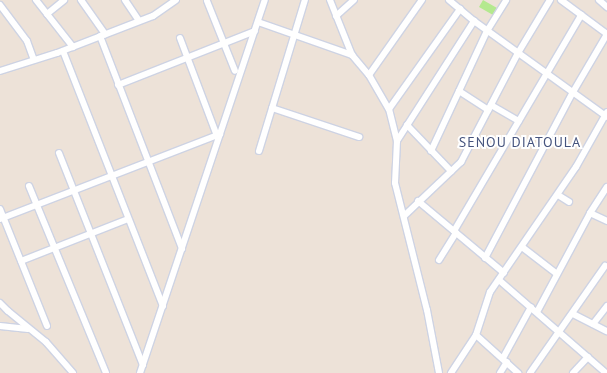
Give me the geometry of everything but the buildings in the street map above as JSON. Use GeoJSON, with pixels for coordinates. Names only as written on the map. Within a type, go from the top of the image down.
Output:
{"type":"FeatureCollection","features":[{"type":"Feature","properties":{"kind":"street"},"geometry":{"type":"LineString","coordinates":[[36,0],[73,47]]}},
{"type":"Feature","properties":{"kind":"street"},"geometry":{"type":"LineString","coordinates":[[47,14],[64,0]]}},
{"type":"Feature","properties":{"kind":"street"},"geometry":{"type":"LineString","coordinates":[[81,0],[103,35],[118,85],[182,249]]}},
{"type":"Feature","properties":{"kind":"street"},"geometry":{"type":"LineString","coordinates":[[125,0],[139,21]]}},
{"type":"Feature","properties":{"kind":"street"},"geometry":{"type":"LineString","coordinates":[[140,373],[182,249],[218,135],[265,0]]}},
{"type":"Feature","properties":{"kind":"street"},"geometry":{"type":"LineString","coordinates":[[259,151],[305,0]]}},
{"type":"Feature","properties":{"kind":"street"},"geometry":{"type":"LineString","coordinates":[[330,0],[352,55],[369,75],[389,109],[397,141],[395,183],[428,310],[439,373]]}},
{"type":"Feature","properties":{"kind":"street"},"geometry":{"type":"LineString","coordinates":[[336,16],[354,0]]}},
{"type":"Feature","properties":{"kind":"street"},"geometry":{"type":"LineString","coordinates":[[369,75],[422,0]]}},
{"type":"Feature","properties":{"kind":"street"},"geometry":{"type":"LineString","coordinates":[[449,0],[487,31],[606,115],[558,195],[490,292],[476,335],[451,373]]}},
{"type":"Feature","properties":{"kind":"street"},"geometry":{"type":"LineString","coordinates":[[431,151],[487,31],[506,0]]}},
{"type":"Feature","properties":{"kind":"street"},"geometry":{"type":"LineString","coordinates":[[404,216],[418,201],[461,162],[518,53],[550,0]]}},
{"type":"Feature","properties":{"kind":"street"},"geometry":{"type":"LineString","coordinates":[[485,258],[573,92],[607,34],[561,0]]}},
{"type":"Feature","properties":{"kind":"street"},"geometry":{"type":"LineString","coordinates":[[599,0],[607,7]]}},
{"type":"Feature","properties":{"kind":"street"},"geometry":{"type":"LineString","coordinates":[[0,71],[62,51],[153,16],[172,1]]}},
{"type":"Feature","properties":{"kind":"street"},"geometry":{"type":"LineString","coordinates":[[207,2],[235,71]]}},
{"type":"Feature","properties":{"kind":"street"},"geometry":{"type":"LineString","coordinates":[[0,5],[27,41],[34,60]]}},
{"type":"Feature","properties":{"kind":"street"},"geometry":{"type":"LineString","coordinates":[[389,109],[460,9]]}},
{"type":"Feature","properties":{"kind":"street"},"geometry":{"type":"LineString","coordinates":[[439,260],[518,121],[581,15]]}},
{"type":"Feature","properties":{"kind":"street"},"geometry":{"type":"LineString","coordinates":[[397,141],[474,21]]}},
{"type":"Feature","properties":{"kind":"street"},"geometry":{"type":"LineString","coordinates":[[258,22],[352,55]]}},
{"type":"Feature","properties":{"kind":"street"},"geometry":{"type":"LineString","coordinates":[[118,85],[255,31]]}},
{"type":"Feature","properties":{"kind":"street"},"geometry":{"type":"LineString","coordinates":[[180,38],[218,135]]}},
{"type":"Feature","properties":{"kind":"street"},"geometry":{"type":"LineString","coordinates":[[62,51],[163,306]]}},
{"type":"Feature","properties":{"kind":"street"},"geometry":{"type":"LineString","coordinates":[[459,91],[489,108],[518,121]]}},
{"type":"Feature","properties":{"kind":"street"},"geometry":{"type":"LineString","coordinates":[[272,108],[359,137]]}},
{"type":"Feature","properties":{"kind":"street"},"geometry":{"type":"LineString","coordinates":[[407,125],[451,171]]}},
{"type":"Feature","properties":{"kind":"street"},"geometry":{"type":"LineString","coordinates":[[2,219],[218,135]]}},
{"type":"Feature","properties":{"kind":"street"},"geometry":{"type":"LineString","coordinates":[[59,153],[143,365]]}},
{"type":"Feature","properties":{"kind":"street"},"geometry":{"type":"LineString","coordinates":[[29,186],[106,373]]}},
{"type":"Feature","properties":{"kind":"street"},"geometry":{"type":"LineString","coordinates":[[537,312],[590,213],[607,187]]}},
{"type":"Feature","properties":{"kind":"street"},"geometry":{"type":"LineString","coordinates":[[558,195],[569,202]]}},
{"type":"Feature","properties":{"kind":"street"},"geometry":{"type":"LineString","coordinates":[[418,201],[504,273]]}},
{"type":"Feature","properties":{"kind":"street"},"geometry":{"type":"LineString","coordinates":[[0,209],[2,219],[21,261],[47,326]]}},
{"type":"Feature","properties":{"kind":"street"},"geometry":{"type":"LineString","coordinates":[[590,213],[607,221]]}},
{"type":"Feature","properties":{"kind":"street"},"geometry":{"type":"LineString","coordinates":[[21,261],[128,219]]}},
{"type":"Feature","properties":{"kind":"street"},"geometry":{"type":"LineString","coordinates":[[522,248],[557,274]]}},
{"type":"Feature","properties":{"kind":"street"},"geometry":{"type":"LineString","coordinates":[[530,373],[573,314],[605,266]]}},
{"type":"Feature","properties":{"kind":"street"},"geometry":{"type":"LineString","coordinates":[[499,280],[606,373]]}},
{"type":"Feature","properties":{"kind":"street"},"geometry":{"type":"LineString","coordinates":[[0,302],[8,312],[46,342],[73,373]]}},
{"type":"Feature","properties":{"kind":"street"},"geometry":{"type":"LineString","coordinates":[[593,324],[607,306]]}},
{"type":"Feature","properties":{"kind":"street"},"geometry":{"type":"LineString","coordinates":[[500,373],[531,307]]}},
{"type":"Feature","properties":{"kind":"street"},"geometry":{"type":"LineString","coordinates":[[573,314],[607,331]]}},
{"type":"Feature","properties":{"kind":"street"},"geometry":{"type":"LineString","coordinates":[[0,326],[30,329]]}},
{"type":"Feature","properties":{"kind":"street"},"geometry":{"type":"LineString","coordinates":[[476,335],[518,373]]}},
{"type":"Feature","properties":{"kind":"street"},"geometry":{"type":"LineString","coordinates":[[573,373],[588,357]]}},
{"type":"Feature","properties":{"kind":"green space"},"geometry":{"type":"Polygon","coordinates":[[[483,0],[497,8],[493,15],[479,7],[483,0]]]}},
{"type":"Feature","properties":{"kind":"district","name":"SENOU DIATOULA"},"geometry":{"type":"Point","coordinates":[520,142]}}]}
